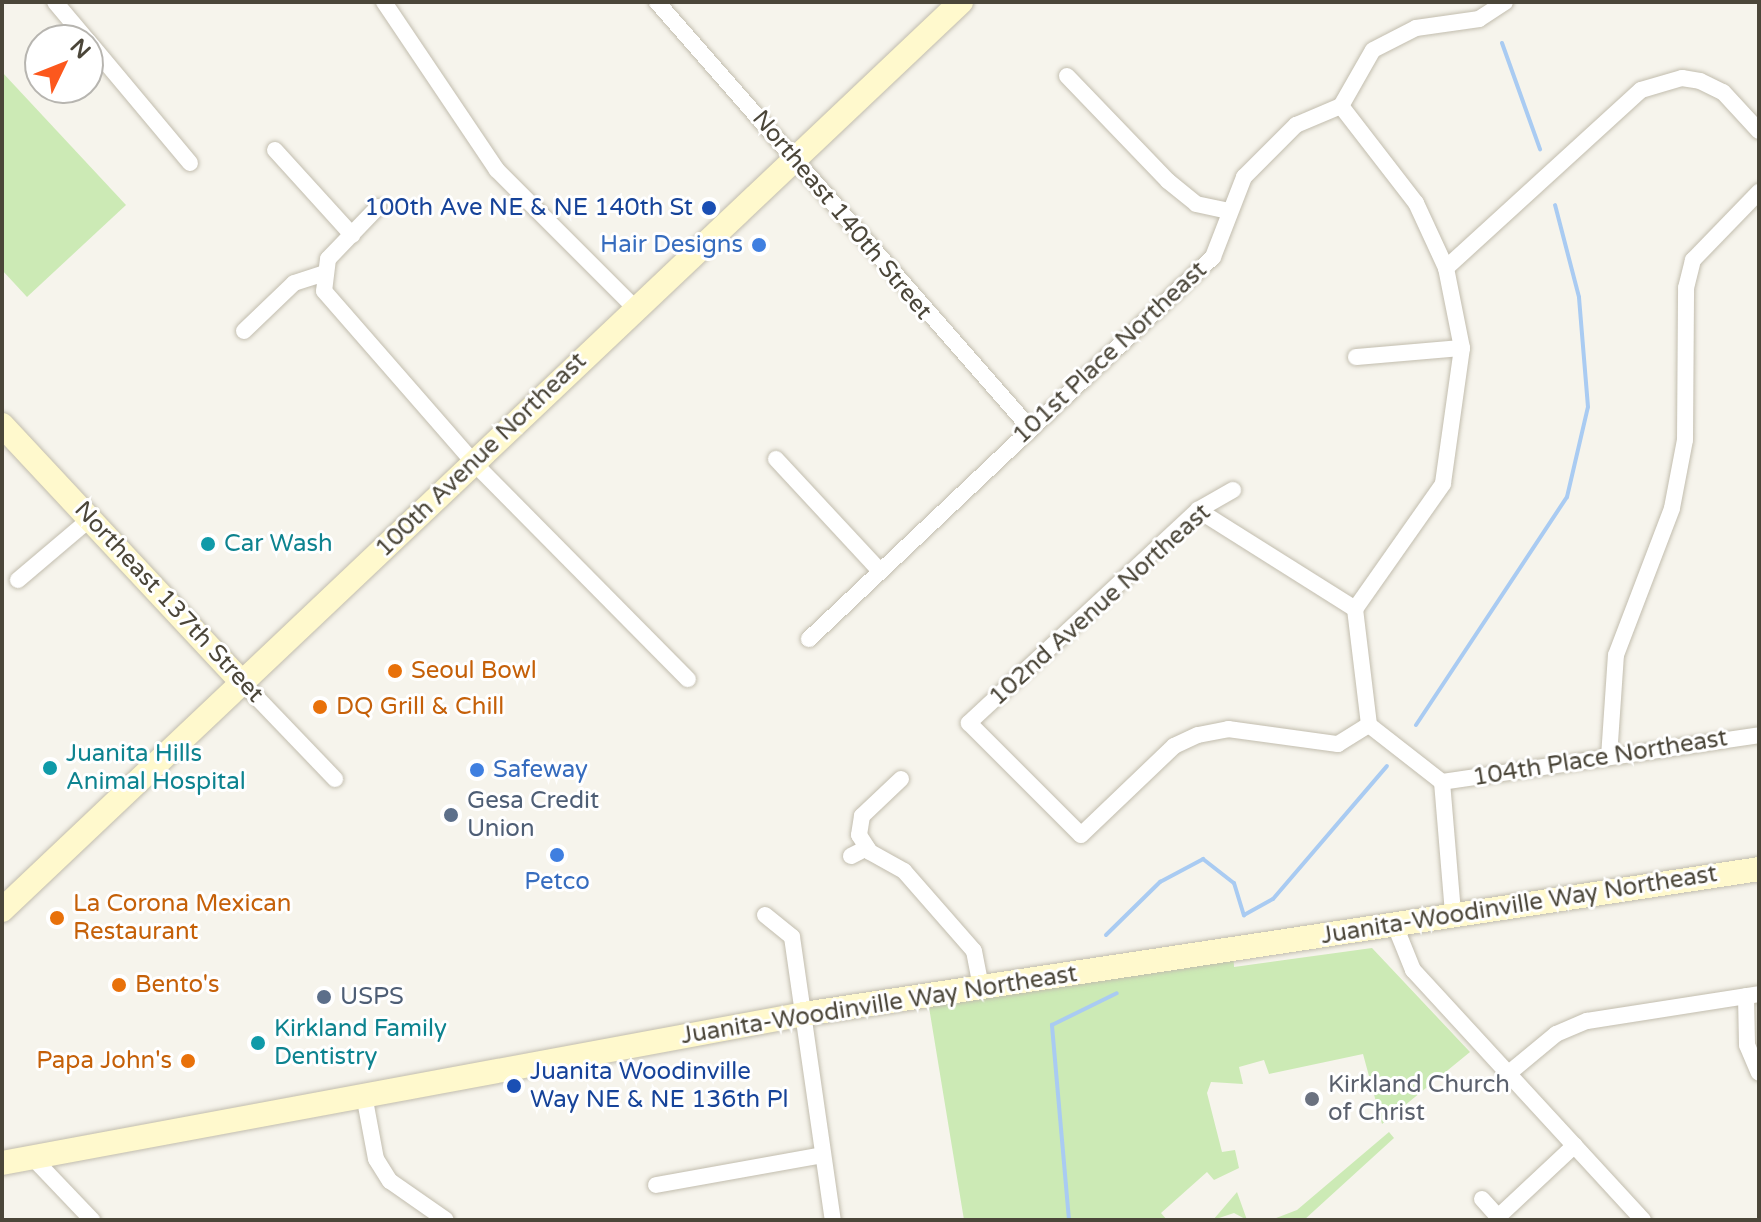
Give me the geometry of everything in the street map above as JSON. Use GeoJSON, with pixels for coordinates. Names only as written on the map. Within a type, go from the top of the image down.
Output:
{"type":"FeatureCollection","features":[{"type":"Feature","properties":{"kind":"main road","name":"100th Avenue Northeast"},"geometry":{"type":"LineString","coordinates":[[2,910],[474,463],[634,307],[797,157],[953,5]]}},
{"type":"Feature","properties":{"kind":"main road","name":"Northeast 137th Street"},"geometry":{"type":"LineString","coordinates":[[2,425],[243,683]]}},
{"type":"Feature","properties":{"kind":"main road","name":"Juanita-Woodinville Way Northeast"},"geometry":{"type":"LineString","coordinates":[[2,1163],[804,1014],[1759,869]]}},
{"type":"Feature","properties":{"kind":"street"},"geometry":{"type":"LineString","coordinates":[[55,2],[74,24]]}},
{"type":"Feature","properties":{"kind":"street"},"geometry":{"type":"LineString","coordinates":[[384,2],[497,170],[634,307]]}},
{"type":"Feature","properties":{"kind":"street","name":"Northeast 140th Street"},"geometry":{"type":"LineString","coordinates":[[657,2],[882,254],[909,298],[1029,427]]}},
{"type":"Feature","properties":{"kind":"street"},"geometry":{"type":"LineString","coordinates":[[1453,914],[1442,782],[1369,725],[1355,609],[1443,484],[1462,348],[1446,268],[1416,203],[1341,106],[1356,71],[1393,35],[1479,19],[1505,2]]}},
{"type":"Feature","properties":{"kind":"street"},"geometry":{"type":"LineString","coordinates":[[104,60],[190,163]]}},
{"type":"Feature","properties":{"kind":"street"},"geometry":{"type":"LineString","coordinates":[[1067,76],[1168,181],[1196,204],[1228,211]]}},
{"type":"Feature","properties":{"kind":"street"},"geometry":{"type":"LineString","coordinates":[[1446,268],[1641,90],[1682,78],[1723,92],[1759,131]]}},
{"type":"Feature","properties":{"kind":"street","name":"101st Place Northeast"},"geometry":{"type":"LineString","coordinates":[[809,639],[1029,427],[1213,257],[1228,211],[1265,152],[1296,125],[1341,106]]}},
{"type":"Feature","properties":{"kind":"street"},"geometry":{"type":"LineString","coordinates":[[275,150],[352,235]]}},
{"type":"Feature","properties":{"kind":"street"},"geometry":{"type":"LineString","coordinates":[[1609,757],[1616,655],[1672,508],[1685,440],[1686,288],[1693,260],[1759,192]]}},
{"type":"Feature","properties":{"kind":"street"},"geometry":{"type":"LineString","coordinates":[[244,331],[294,283],[322,274],[378,207]]}},
{"type":"Feature","properties":{"kind":"street"},"geometry":{"type":"LineString","coordinates":[[322,274],[324,291],[474,463],[688,679]]}},
{"type":"Feature","properties":{"kind":"street"},"geometry":{"type":"LineString","coordinates":[[1356,357],[1462,348]]}},
{"type":"Feature","properties":{"kind":"street"},"geometry":{"type":"LineString","coordinates":[[776,459],[880,571]]}},
{"type":"Feature","properties":{"kind":"street","name":"102nd Avenue Northeast"},"geometry":{"type":"LineString","coordinates":[[1233,490],[1198,510],[969,723],[1081,835],[1174,746],[1198,735],[1228,729],[1338,744],[1369,725]]}},
{"type":"Feature","properties":{"kind":"street"},"geometry":{"type":"LineString","coordinates":[[1198,510],[1355,609]]}},
{"type":"Feature","properties":{"kind":"street"},"geometry":{"type":"LineString","coordinates":[[18,580],[91,518]]}},
{"type":"Feature","properties":{"kind":"street","name":"Northeast 137th Street"},"geometry":{"type":"LineString","coordinates":[[243,683],[335,779]]}},
{"type":"Feature","properties":{"kind":"street","name":"104th Place Northeast"},"geometry":{"type":"LineString","coordinates":[[1442,782],[1759,735]]}},
{"type":"Feature","properties":{"kind":"street"},"geometry":{"type":"LineString","coordinates":[[901,779],[862,816],[859,835],[867,848],[904,871],[974,951],[981,987]]}},
{"type":"Feature","properties":{"kind":"street"},"geometry":{"type":"LineString","coordinates":[[851,856],[867,848]]}},
{"type":"Feature","properties":{"kind":"street"},"geometry":{"type":"LineString","coordinates":[[765,915],[792,937],[833,1220]]}},
{"type":"Feature","properties":{"kind":"street"},"geometry":{"type":"LineString","coordinates":[[1394,923],[1413,970],[1643,1220]]}},
{"type":"Feature","properties":{"kind":"street"},"geometry":{"type":"LineString","coordinates":[[1509,1073],[1556,1034],[1587,1021],[1752,995],[1747,1045],[1759,1073]]}},
{"type":"Feature","properties":{"kind":"street"},"geometry":{"type":"LineString","coordinates":[[364,1095],[376,1159],[390,1181],[446,1220]]}},
{"type":"Feature","properties":{"kind":"street"},"geometry":{"type":"LineString","coordinates":[[1482,1199],[1498,1217],[1575,1145]]}},
{"type":"Feature","properties":{"kind":"street"},"geometry":{"type":"LineString","coordinates":[[656,1185],[822,1155]]}},
{"type":"Feature","properties":{"kind":"street"},"geometry":{"type":"LineString","coordinates":[[33,1158],[92,1220]]}},
{"type":"Feature","properties":{"kind":"green space"},"geometry":{"type":"Polygon","coordinates":[[[2,72],[24,96],[24,104],[32,104],[126,205],[27,297],[2,270],[2,72]]]}},
{"type":"Feature","properties":{"kind":"green space"},"geometry":{"type":"Polygon","coordinates":[[[1233,948],[1234,967],[1372,948],[1470,1052],[1382,1124],[1363,1054],[1269,1074],[1264,1060],[1239,1067],[1243,1084],[1211,1082],[1207,1093],[1222,1152],[1235,1150],[1239,1168],[1214,1180],[1207,1172],[1161,1213],[1167,1220],[964,1220],[927,995],[1233,948]]]}},
{"type":"Feature","properties":{"kind":"green space"},"geometry":{"type":"Polygon","coordinates":[[[1389,1132],[1394,1138],[1304,1220],[1271,1220],[1297,1210],[1389,1132]]]}},
{"type":"Feature","properties":{"kind":"green space"},"geometry":{"type":"Polygon","coordinates":[[[1237,1192],[1247,1220],[1234,1213],[1213,1220],[1237,1192]]]}},
{"type":"Feature","properties":{"kind":"waterway"},"geometry":{"type":"LineString","coordinates":[[1502,43],[1540,149]]}},
{"type":"Feature","properties":{"kind":"waterway"},"geometry":{"type":"LineString","coordinates":[[1416,725],[1567,497],[1588,407],[1579,297],[1555,205]]}},
{"type":"Feature","properties":{"kind":"waterway"},"geometry":{"type":"LineString","coordinates":[[1106,935],[1160,882],[1203,859],[1234,883],[1244,915],[1273,899],[1387,766]]}},
{"type":"Feature","properties":{"kind":"waterway"},"geometry":{"type":"LineString","coordinates":[[1069,1220],[1052,1025],[1117,993]]}},
{"type":"Feature","properties":{"kind":"place","name":"100th Ave NE & NE 140th St"},"geometry":{"type":"Point","coordinates":[709,208]}},
{"type":"Feature","properties":{"kind":"place","name":"Hair Designs"},"geometry":{"type":"Point","coordinates":[759,245]}},
{"type":"Feature","properties":{"kind":"place","name":"Car Wash"},"geometry":{"type":"Point","coordinates":[208,544]}},
{"type":"Feature","properties":{"kind":"place","name":"Seoul Bowl"},"geometry":{"type":"Point","coordinates":[395,671]}},
{"type":"Feature","properties":{"kind":"place","name":"DQ Grill & Chill"},"geometry":{"type":"Point","coordinates":[320,707]}},
{"type":"Feature","properties":{"kind":"place","name":"Juanita Hills Animal Hospital"},"geometry":{"type":"Point","coordinates":[50,768]}},
{"type":"Feature","properties":{"kind":"place","name":"Safeway"},"geometry":{"type":"Point","coordinates":[477,770]}},
{"type":"Feature","properties":{"kind":"place","name":"Gesa Credit Union"},"geometry":{"type":"Point","coordinates":[451,815]}},
{"type":"Feature","properties":{"kind":"place","name":"Petco"},"geometry":{"type":"Point","coordinates":[557,855]}},
{"type":"Feature","properties":{"kind":"place","name":"La Corona Mexican Restaurant"},"geometry":{"type":"Point","coordinates":[57,918]}},
{"type":"Feature","properties":{"kind":"place","name":"Bento's"},"geometry":{"type":"Point","coordinates":[119,985]}},
{"type":"Feature","properties":{"kind":"place","name":"USPS"},"geometry":{"type":"Point","coordinates":[324,997]}},
{"type":"Feature","properties":{"kind":"place","name":"Kirkland Family Dentistry"},"geometry":{"type":"Point","coordinates":[258,1043]}},
{"type":"Feature","properties":{"kind":"place","name":"Papa John's"},"geometry":{"type":"Point","coordinates":[188,1061]}},
{"type":"Feature","properties":{"kind":"place","name":"Juanita Woodinville Way NE & NE 136th Pl"},"geometry":{"type":"Point","coordinates":[514,1086]}},
{"type":"Feature","properties":{"kind":"place","name":"Kirkland Church of Christ"},"geometry":{"type":"Point","coordinates":[1312,1099]}}]}
